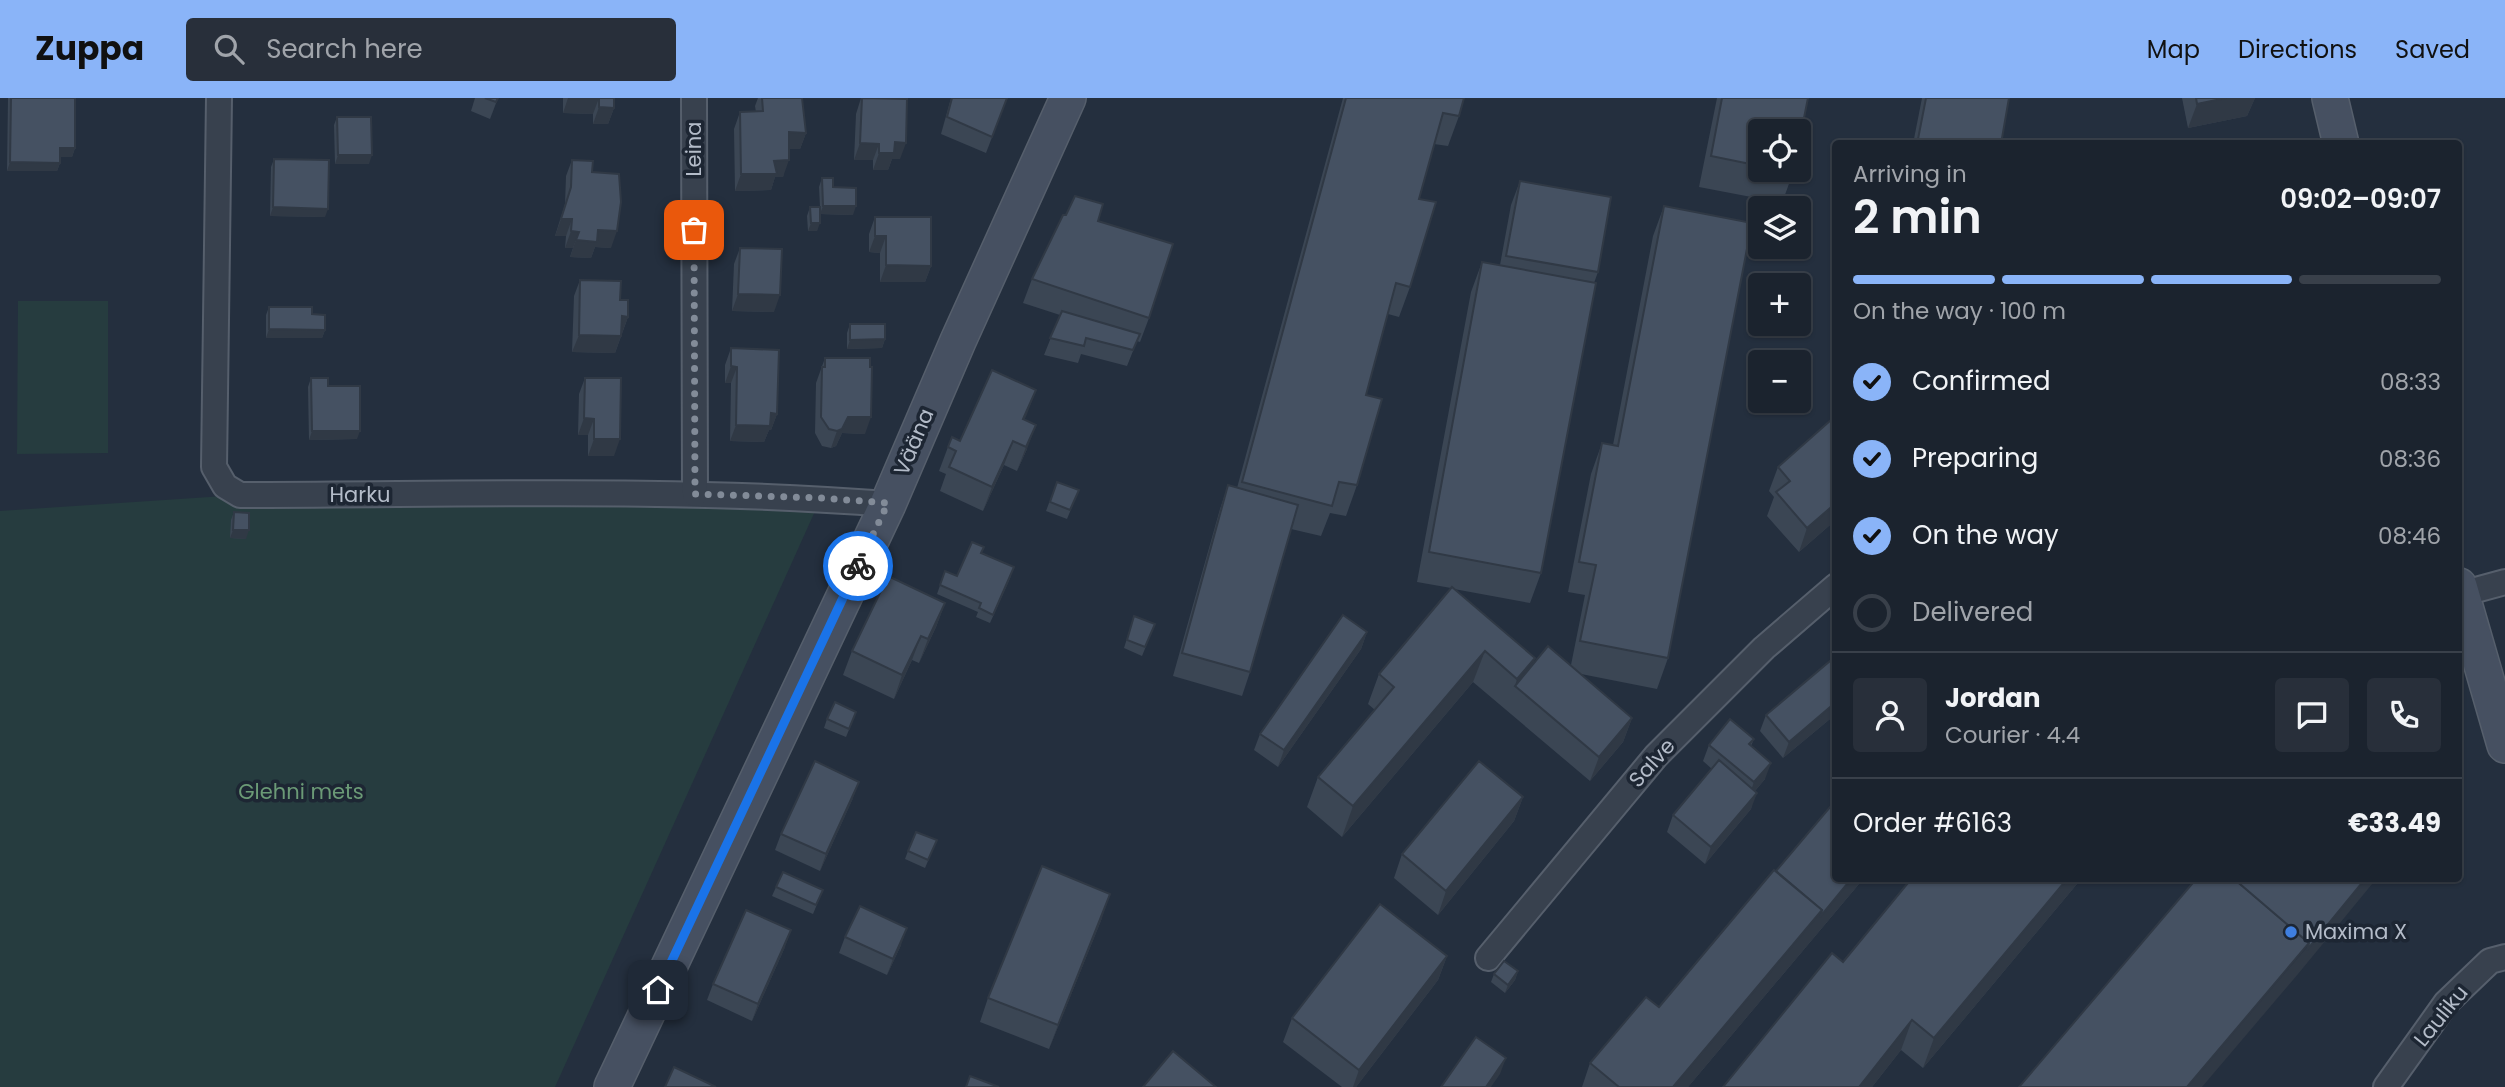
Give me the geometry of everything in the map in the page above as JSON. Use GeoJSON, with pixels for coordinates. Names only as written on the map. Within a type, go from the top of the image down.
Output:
{"type":"FeatureCollection","features":[{"type":"Feature","properties":{"kind":"street","name":"Harku"},"geometry":{"type":"LineString","coordinates":[[219,98],[214,467],[225,486],[240,495],[695,494],[888,503]]}},
{"type":"Feature","properties":{"kind":"street","name":"Leina"},"geometry":{"type":"LineString","coordinates":[[694,98],[695,494]]}},
{"type":"Feature","properties":{"kind":"street","name":"Vääna"},"geometry":{"type":"LineString","coordinates":[[612,1087],[888,503],[1068,98]]}},
{"type":"Feature","properties":{"kind":"street"},"geometry":{"type":"LineString","coordinates":[[2330,98],[2340,140]]}},
{"type":"Feature","properties":{"kind":"street"},"geometry":{"type":"LineString","coordinates":[[2462,590],[2505,582]]}},
{"type":"Feature","properties":{"kind":"street","name":"Salve"},"geometry":{"type":"LineString","coordinates":[[1488,958],[1656,756],[1764,648],[1832,589]]}},
{"type":"Feature","properties":{"kind":"street"},"geometry":{"type":"LineString","coordinates":[[2462,597],[2505,746]]}},
{"type":"Feature","properties":{"kind":"street","name":"Lauliku"},"geometry":{"type":"LineString","coordinates":[[2386,1087],[2446,1003],[2490,961],[2505,957]]}},
{"type":"Feature","properties":{"kind":"green space"},"geometry":{"type":"Polygon","coordinates":[[[18,301],[108,301],[108,453],[17,454],[18,301]]]}},
{"type":"Feature","properties":{"kind":"green space","name":"Glehni mets"},"geometry":{"type":"Polygon","coordinates":[[[240,495],[821,498],[555,1087],[0,1087],[0,511],[240,495]]]}},
{"type":"Feature","properties":{"kind":"building"},"geometry":{"type":"Polygon","coordinates":[[[11,98],[75,98],[75,148],[60,148],[60,163],[10,162],[11,98]]]}},
{"type":"Feature","properties":{"kind":"building"},"geometry":{"type":"Polygon","coordinates":[[[599,98],[614,98],[614,108],[599,107],[599,98]]]}},
{"type":"Feature","properties":{"kind":"building"},"geometry":{"type":"Polygon","coordinates":[[[762,98],[802,98],[806,133],[789,132],[789,160],[774,161],[777,174],[741,174],[740,112],[763,111],[762,98]]]}},
{"type":"Feature","properties":{"kind":"building"},"geometry":{"type":"Polygon","coordinates":[[[862,98],[907,99],[906,143],[895,142],[894,153],[879,153],[879,144],[860,143],[862,98]]]}},
{"type":"Feature","properties":{"kind":"building"},"geometry":{"type":"Polygon","coordinates":[[[952,98],[1007,98],[992,137],[947,117],[952,98]]]}},
{"type":"Feature","properties":{"kind":"building"},"geometry":{"type":"Polygon","coordinates":[[[1346,98],[1464,98],[1459,116],[1443,113],[1419,199],[1436,202],[1410,287],[1396,283],[1366,395],[1382,399],[1357,485],[1339,482],[1332,506],[1242,482],[1346,98]]]}},
{"type":"Feature","properties":{"kind":"building"},"geometry":{"type":"Polygon","coordinates":[[[1722,98],[1808,98],[1804,119],[1748,119],[1748,164],[1711,156],[1722,98]]]}},
{"type":"Feature","properties":{"kind":"building"},"geometry":{"type":"Polygon","coordinates":[[[1926,98],[2009,98],[2002,140],[1918,139],[1926,98]]]}},
{"type":"Feature","properties":{"kind":"building"},"geometry":{"type":"Polygon","coordinates":[[[2196,98],[2226,98],[2197,104],[2196,98]]]}},
{"type":"Feature","properties":{"kind":"building"},"geometry":{"type":"Polygon","coordinates":[[[337,117],[371,117],[372,155],[338,155],[337,117]]]}},
{"type":"Feature","properties":{"kind":"building"},"geometry":{"type":"Polygon","coordinates":[[[274,159],[329,160],[328,209],[273,207],[274,159]]]}},
{"type":"Feature","properties":{"kind":"building"},"geometry":{"type":"Polygon","coordinates":[[[572,160],[593,161],[592,172],[619,174],[621,202],[617,231],[598,230],[597,242],[576,240],[579,232],[571,231],[572,219],[561,219],[571,187],[572,160]]]}},
{"type":"Feature","properties":{"kind":"building"},"geometry":{"type":"Polygon","coordinates":[[[822,178],[833,178],[833,187],[856,188],[856,206],[823,206],[822,178]]]}},
{"type":"Feature","properties":{"kind":"building"},"geometry":{"type":"Polygon","coordinates":[[[1520,181],[1611,197],[1598,272],[1506,256],[1520,181]]]}},
{"type":"Feature","properties":{"kind":"building"},"geometry":{"type":"Polygon","coordinates":[[[1075,196],[1103,204],[1098,221],[1173,244],[1149,318],[1032,279],[1075,196]]]}},
{"type":"Feature","properties":{"kind":"building"},"geometry":{"type":"Polygon","coordinates":[[[1664,206],[1748,222],[1748,244],[1668,658],[1580,641],[1596,565],[1579,562],[1602,443],[1618,446],[1664,206]]]}},
{"type":"Feature","properties":{"kind":"building"},"geometry":{"type":"Polygon","coordinates":[[[810,207],[820,207],[820,223],[811,223],[810,207]]]}},
{"type":"Feature","properties":{"kind":"building"},"geometry":{"type":"Polygon","coordinates":[[[875,217],[931,217],[931,266],[886,265],[886,236],[875,236],[875,217]]]}},
{"type":"Feature","properties":{"kind":"building"},"geometry":{"type":"Polygon","coordinates":[[[740,248],[782,249],[780,295],[738,294],[740,248]]]}},
{"type":"Feature","properties":{"kind":"building"},"geometry":{"type":"Polygon","coordinates":[[[1482,262],[1596,283],[1541,573],[1429,552],[1482,262]]]}},
{"type":"Feature","properties":{"kind":"building"},"geometry":{"type":"Polygon","coordinates":[[[580,280],[621,281],[620,300],[628,300],[628,317],[622,316],[621,336],[579,335],[580,280]]]}},
{"type":"Feature","properties":{"kind":"building"},"geometry":{"type":"Polygon","coordinates":[[[269,307],[312,307],[312,314],[325,315],[325,330],[269,329],[269,307]]]}},
{"type":"Feature","properties":{"kind":"building"},"geometry":{"type":"Polygon","coordinates":[[[1062,311],[1140,334],[1133,350],[1086,338],[1084,346],[1050,338],[1062,311]]]}},
{"type":"Feature","properties":{"kind":"building"},"geometry":{"type":"Polygon","coordinates":[[[850,324],[885,324],[885,339],[850,340],[850,324]]]}},
{"type":"Feature","properties":{"kind":"building"},"geometry":{"type":"Polygon","coordinates":[[[731,348],[779,350],[777,414],[771,413],[770,426],[736,425],[737,367],[731,366],[731,348]]]}},
{"type":"Feature","properties":{"kind":"building"},"geometry":{"type":"Polygon","coordinates":[[[825,358],[870,358],[871,417],[848,417],[842,429],[829,429],[821,417],[822,367],[825,367],[825,358]]]}},
{"type":"Feature","properties":{"kind":"building"},"geometry":{"type":"Polygon","coordinates":[[[992,370],[1036,390],[1023,419],[1036,425],[1026,447],[1013,441],[992,487],[949,467],[956,451],[948,447],[952,437],[960,441],[992,370]]]}},
{"type":"Feature","properties":{"kind":"building"},"geometry":{"type":"Polygon","coordinates":[[[311,378],[328,378],[328,386],[360,386],[360,431],[312,431],[311,378]]]}},
{"type":"Feature","properties":{"kind":"building"},"geometry":{"type":"Polygon","coordinates":[[[585,378],[621,378],[620,439],[594,439],[594,419],[584,418],[585,378]]]}},
{"type":"Feature","properties":{"kind":"building"},"geometry":{"type":"Polygon","coordinates":[[[1831,420],[1832,506],[1807,528],[1776,492],[1790,481],[1778,467],[1831,420]]]}},
{"type":"Feature","properties":{"kind":"building"},"geometry":{"type":"Polygon","coordinates":[[[1057,482],[1079,490],[1070,510],[1050,502],[1057,482]]]}},
{"type":"Feature","properties":{"kind":"building"},"geometry":{"type":"Polygon","coordinates":[[[1228,485],[1298,505],[1250,672],[1182,653],[1228,485]]]}},
{"type":"Feature","properties":{"kind":"building"},"geometry":{"type":"Polygon","coordinates":[[[234,512],[249,513],[249,530],[233,530],[234,512]]]}},
{"type":"Feature","properties":{"kind":"building"},"geometry":{"type":"Polygon","coordinates":[[[972,542],[984,547],[981,553],[1014,567],[993,615],[979,608],[981,603],[940,585],[945,571],[957,576],[972,542]]]}},
{"type":"Feature","properties":{"kind":"building"},"geometry":{"type":"Polygon","coordinates":[[[888,576],[945,603],[928,639],[921,636],[902,675],[852,651],[888,576]]]}},
{"type":"Feature","properties":{"kind":"building"},"geometry":{"type":"Polygon","coordinates":[[[1452,587],[1535,658],[1517,679],[1485,651],[1353,806],[1318,777],[1394,687],[1379,674],[1452,587]]]}},
{"type":"Feature","properties":{"kind":"building"},"geometry":{"type":"Polygon","coordinates":[[[1343,615],[1367,632],[1284,750],[1260,734],[1343,615]]]}},
{"type":"Feature","properties":{"kind":"building"},"geometry":{"type":"Polygon","coordinates":[[[1134,616],[1155,624],[1145,647],[1127,640],[1134,616]]]}},
{"type":"Feature","properties":{"kind":"building"},"geometry":{"type":"Polygon","coordinates":[[[1548,646],[1632,718],[1599,757],[1515,686],[1548,646]]]}},
{"type":"Feature","properties":{"kind":"building"},"geometry":{"type":"Polygon","coordinates":[[[1832,659],[1832,705],[1789,742],[1766,715],[1832,659]]]}},
{"type":"Feature","properties":{"kind":"building"},"geometry":{"type":"Polygon","coordinates":[[[835,702],[856,712],[849,729],[827,719],[835,702]]]}},
{"type":"Feature","properties":{"kind":"building"},"geometry":{"type":"Polygon","coordinates":[[[1730,719],[1754,739],[1749,744],[1771,763],[1754,782],[1709,745],[1730,719]]]}},
{"type":"Feature","properties":{"kind":"building"},"geometry":{"type":"Polygon","coordinates":[[[1719,760],[1757,793],[1711,847],[1673,815],[1719,760]]]}},
{"type":"Feature","properties":{"kind":"building"},"geometry":{"type":"Polygon","coordinates":[[[815,761],[859,782],[826,854],[781,834],[815,761]]]}},
{"type":"Feature","properties":{"kind":"building"},"geometry":{"type":"Polygon","coordinates":[[[1479,761],[1523,797],[1446,891],[1402,854],[1479,761]]]}},
{"type":"Feature","properties":{"kind":"building"},"geometry":{"type":"Polygon","coordinates":[[[1832,805],[1832,882],[1849,882],[1820,917],[1822,910],[1776,871],[1832,805]]]}},
{"type":"Feature","properties":{"kind":"building"},"geometry":{"type":"Polygon","coordinates":[[[916,832],[937,840],[928,860],[908,851],[916,832]]]}},
{"type":"Feature","properties":{"kind":"building"},"geometry":{"type":"Polygon","coordinates":[[[1042,866],[1110,894],[1058,1025],[988,998],[1042,866]]]}},
{"type":"Feature","properties":{"kind":"building"},"geometry":{"type":"Polygon","coordinates":[[[1774,870],[1822,910],[1673,1087],[1619,1087],[1590,1063],[1646,997],[1659,1007],[1774,870]]]}},
{"type":"Feature","properties":{"kind":"building"},"geometry":{"type":"Polygon","coordinates":[[[783,872],[823,890],[816,905],[776,887],[783,872]]]}},
{"type":"Feature","properties":{"kind":"building"},"geometry":{"type":"Polygon","coordinates":[[[1909,882],[2065,882],[1934,1038],[1912,1020],[1859,1087],[1723,1087],[1832,953],[1843,962],[1909,882]]]}},
{"type":"Feature","properties":{"kind":"building"},"geometry":{"type":"Polygon","coordinates":[[[2194,882],[2238,882],[2309,943],[2187,1087],[2019,1087],[2194,882]]]}},
{"type":"Feature","properties":{"kind":"building"},"geometry":{"type":"Polygon","coordinates":[[[2238,882],[2363,882],[2307,950],[2309,943],[2238,882]]]}},
{"type":"Feature","properties":{"kind":"building"},"geometry":{"type":"Polygon","coordinates":[[[1380,904],[1447,956],[1359,1070],[1292,1018],[1380,904]]]}},
{"type":"Feature","properties":{"kind":"building"},"geometry":{"type":"Polygon","coordinates":[[[860,906],[907,928],[893,959],[845,937],[860,906]]]}},
{"type":"Feature","properties":{"kind":"building"},"geometry":{"type":"Polygon","coordinates":[[[746,910],[791,930],[758,1004],[713,984],[746,910]]]}},
{"type":"Feature","properties":{"kind":"building"},"geometry":{"type":"Polygon","coordinates":[[[1504,961],[1518,971],[1508,985],[1494,974],[1504,961]]]}},
{"type":"Feature","properties":{"kind":"building"},"geometry":{"type":"Polygon","coordinates":[[[1476,1037],[1506,1058],[1486,1087],[1441,1087],[1476,1037]]]}},
{"type":"Feature","properties":{"kind":"building"},"geometry":{"type":"Polygon","coordinates":[[[1173,1051],[1216,1087],[1143,1087],[1173,1051]]]}},
{"type":"Feature","properties":{"kind":"building"},"geometry":{"type":"Polygon","coordinates":[[[674,1067],[716,1087],[665,1087],[674,1067]]]}},
{"type":"Feature","properties":{"kind":"building"},"geometry":{"type":"Polygon","coordinates":[[[970,1076],[999,1087],[966,1087],[970,1076]]]}},
{"type":"Feature","properties":{"kind":"way so far"},"geometry":{"type":"LineString","coordinates":[[694,230],[695,494],[888,503],[858,566]]}},
{"type":"Feature","properties":{"kind":"place","name":"Maxima X"},"geometry":{"type":"Point","coordinates":[2291,932]}},
{"type":"Feature","properties":{"kind":"route"},"geometry":{"type":"LineString","coordinates":[[658,990],[858,566]]}}]}
